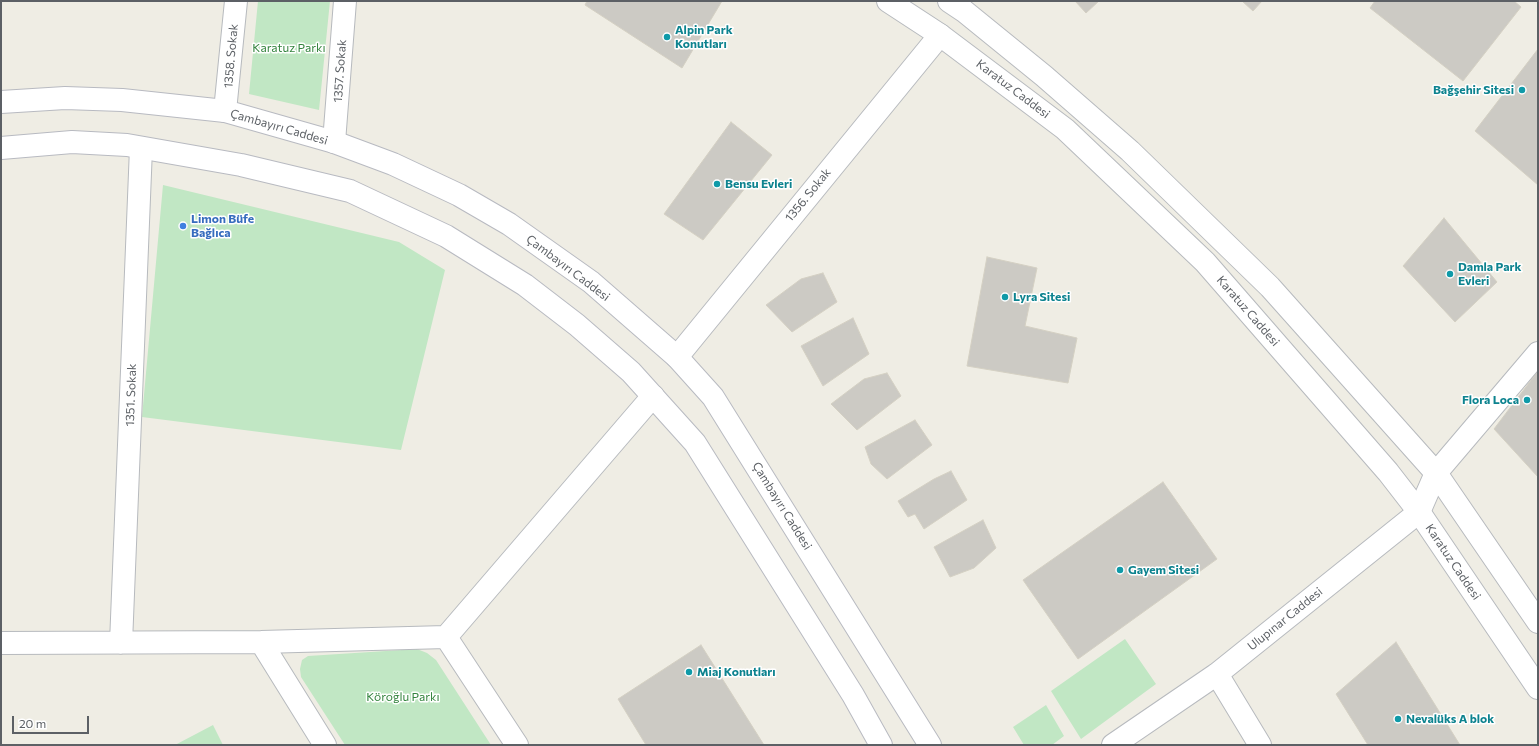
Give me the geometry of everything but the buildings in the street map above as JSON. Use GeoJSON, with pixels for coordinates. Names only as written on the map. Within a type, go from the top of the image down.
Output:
{"type":"FeatureCollection","features":[{"type":"Feature","properties":{"kind":"street","name":"1358. Sokak"},"geometry":{"type":"LineString","coordinates":[[225,112],[236,1]]}},
{"type":"Feature","properties":{"kind":"street","name":"1357. Sokak"},"geometry":{"type":"LineString","coordinates":[[334,142],[345,1]]}},
{"type":"Feature","properties":{"kind":"street","name":"Karatuz Caddesi"},"geometry":{"type":"LineString","coordinates":[[888,1],[940,35],[1065,129],[1205,262],[1388,472],[1419,512],[1538,688]]}},
{"type":"Feature","properties":{"kind":"street"},"geometry":{"type":"LineString","coordinates":[[949,1],[964,11],[1044,76],[1136,156],[1270,287],[1436,473],[1538,622]]}},
{"type":"Feature","properties":{"kind":"street","name":"1356. Sokak"},"geometry":{"type":"LineString","coordinates":[[677,357],[940,35]]}},
{"type":"Feature","properties":{"kind":"street","name":"Çambayırı Caddesi"},"geometry":{"type":"LineString","coordinates":[[1,102],[65,98],[122,100],[225,112],[334,142],[393,164],[446,189],[509,224],[591,282],[677,357],[713,397],[930,745]]}},
{"type":"Feature","properties":{"kind":"street"},"geometry":{"type":"LineString","coordinates":[[1,148],[72,142],[127,145],[240,165],[350,191],[446,236],[525,285],[577,325],[631,372],[695,443],[853,695],[881,745]]}},
{"type":"Feature","properties":{"kind":"street","name":"1351. Sokak"},"geometry":{"type":"LineString","coordinates":[[121,642],[141,148]]}},
{"type":"Feature","properties":{"kind":"street","name":"Ulupınar Caddesi"},"geometry":{"type":"LineString","coordinates":[[1113,745],[1217,674],[1419,512],[1436,473],[1538,353]]}},
{"type":"Feature","properties":{"kind":"street"},"geometry":{"type":"LineString","coordinates":[[1,643],[261,642],[446,637],[653,396]]}},
{"type":"Feature","properties":{"kind":"street"},"geometry":{"type":"LineString","coordinates":[[446,637],[517,745]]}},
{"type":"Feature","properties":{"kind":"street"},"geometry":{"type":"LineString","coordinates":[[261,642],[326,745]]}},
{"type":"Feature","properties":{"kind":"street"},"geometry":{"type":"LineString","coordinates":[[1217,674],[1260,745]]}},
{"type":"Feature","properties":{"kind":"green space","name":"Karatuz Parkı"},"geometry":{"type":"Polygon","coordinates":[[[258,1],[330,1],[319,110],[249,94],[258,1]]]}},
{"type":"Feature","properties":{"kind":"green space"},"geometry":{"type":"Polygon","coordinates":[[[163,185],[399,242],[445,270],[401,450],[142,417],[163,185]]]}},
{"type":"Feature","properties":{"kind":"green space"},"geometry":{"type":"Polygon","coordinates":[[[1125,639],[1156,684],[1081,739],[1051,691],[1125,639]]]}},
{"type":"Feature","properties":{"kind":"green space","name":"Köroğlu Parkı"},"geometry":{"type":"Polygon","coordinates":[[[417,649],[427,653],[436,660],[491,745],[345,745],[301,677],[300,669],[302,660],[308,656],[417,649]]]}},
{"type":"Feature","properties":{"kind":"green space"},"geometry":{"type":"Polygon","coordinates":[[[1046,705],[1064,736],[1052,745],[1024,745],[1013,727],[1046,705]]]}},
{"type":"Feature","properties":{"kind":"green space"},"geometry":{"type":"Polygon","coordinates":[[[213,725],[223,745],[175,745],[213,725]]]}},
{"type":"Feature","properties":{"kind":"place","name":"Alpin Park Konutları"},"geometry":{"type":"Point","coordinates":[667,37]}},
{"type":"Feature","properties":{"kind":"place","name":"Bağşehir Sitesi"},"geometry":{"type":"Point","coordinates":[1522,90]}},
{"type":"Feature","properties":{"kind":"place","name":"Bensu Evleri"},"geometry":{"type":"Point","coordinates":[717,184]}},
{"type":"Feature","properties":{"kind":"place","name":"Limon Büfe Bağlıca"},"geometry":{"type":"Point","coordinates":[183,226]}},
{"type":"Feature","properties":{"kind":"place","name":"Damla Park Evleri"},"geometry":{"type":"Point","coordinates":[1450,274]}},
{"type":"Feature","properties":{"kind":"place","name":"Lyra Sitesi"},"geometry":{"type":"Point","coordinates":[1005,297]}},
{"type":"Feature","properties":{"kind":"place","name":"Flora Loca"},"geometry":{"type":"Point","coordinates":[1527,400]}},
{"type":"Feature","properties":{"kind":"place","name":"Gayem Sitesi"},"geometry":{"type":"Point","coordinates":[1120,570]}},
{"type":"Feature","properties":{"kind":"place","name":"Miaj Konutları"},"geometry":{"type":"Point","coordinates":[689,672]}},
{"type":"Feature","properties":{"kind":"place","name":"Nevalüks A blok"},"geometry":{"type":"Point","coordinates":[1398,719]}}]}
